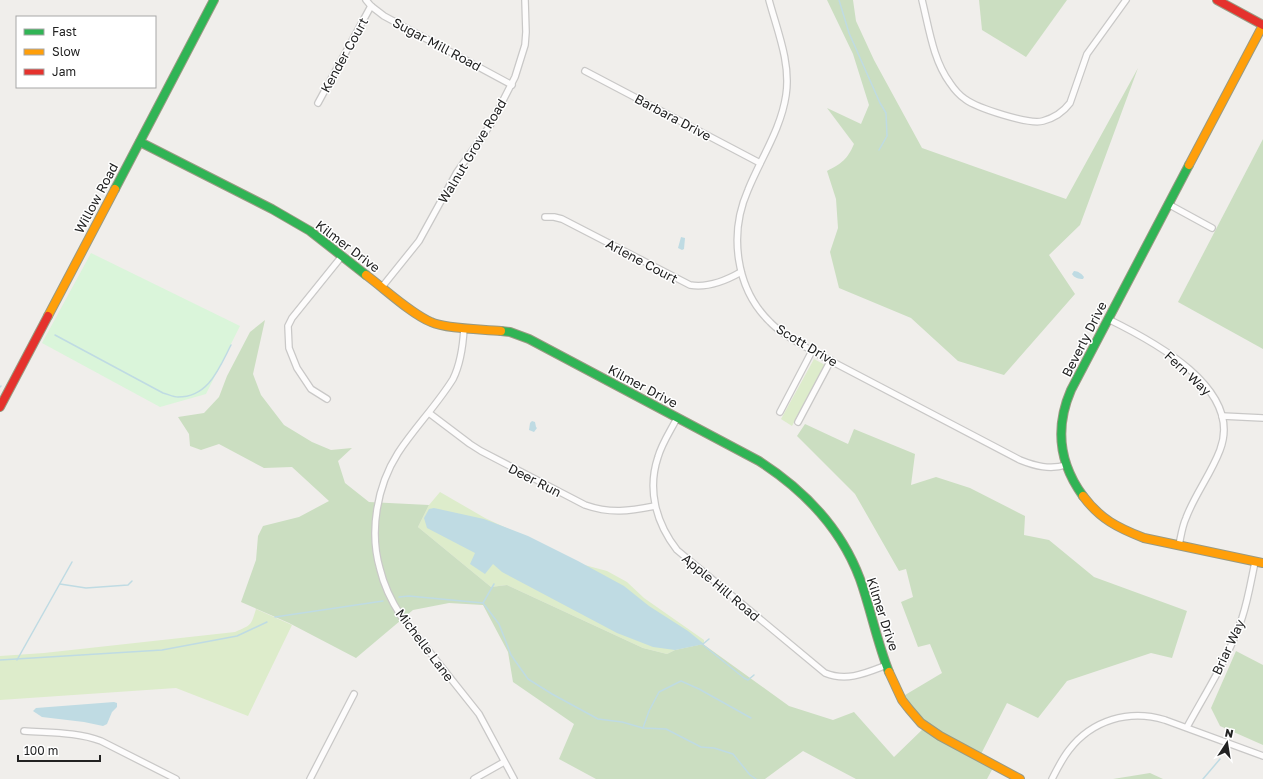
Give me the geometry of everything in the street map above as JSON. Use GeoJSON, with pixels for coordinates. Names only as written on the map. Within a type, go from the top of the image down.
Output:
{"type":"FeatureCollection","features":[{"type":"Feature","properties":{"kind":"street","name":"Willow Road"},"geometry":{"type":"LineString","coordinates":[[0,407],[214,0]]}},
{"type":"Feature","properties":{"kind":"street","name":"Sugar Mill Road"},"geometry":{"type":"LineString","coordinates":[[366,0],[384,16],[512,84]]}},
{"type":"Feature","properties":{"kind":"street","name":"Walnut Grove Road"},"geometry":{"type":"LineString","coordinates":[[382,287],[419,241],[458,172],[491,124],[512,84],[520,65],[525,45],[525,0]]}},
{"type":"Feature","properties":{"kind":"street","name":"Scott Drive"},"geometry":{"type":"LineString","coordinates":[[769,0],[787,65],[786,94],[777,128],[747,191],[740,217],[737,245],[741,272],[747,288],[758,308],[767,320],[781,332],[812,350],[1020,460],[1046,467],[1059,467],[1066,465]]}},
{"type":"Feature","properties":{"kind":"street"},"geometry":{"type":"LineString","coordinates":[[922,0],[939,63],[950,83],[965,99],[975,105],[1029,122],[1053,118],[1070,103],[1087,54],[1126,0]]}},
{"type":"Feature","properties":{"kind":"street"},"geometry":{"type":"LineString","coordinates":[[1217,0],[1263,25]]}},
{"type":"Feature","properties":{"kind":"street","name":"Kender Court"},"geometry":{"type":"LineString","coordinates":[[318,103],[371,6]]}},
{"type":"Feature","properties":{"kind":"street","name":"Beverly Drive"},"geometry":{"type":"LineString","coordinates":[[1259,562],[1129,533],[1112,524],[1096,511],[1074,484],[1066,465],[1061,436],[1063,412],[1071,390],[1263,25]]}},
{"type":"Feature","properties":{"kind":"street","name":"Barbara Drive"},"geometry":{"type":"LineString","coordinates":[[585,71],[760,163]]}},
{"type":"Feature","properties":{"kind":"street","name":"Kilmer Drive"},"geometry":{"type":"LineString","coordinates":[[140,142],[278,213],[315,234],[417,314],[431,322],[464,328],[501,330],[518,334],[772,469],[800,490],[826,519],[843,544],[856,572],[887,666],[903,701],[925,726],[938,735],[1020,779]]}},
{"type":"Feature","properties":{"kind":"street"},"geometry":{"type":"LineString","coordinates":[[1168,204],[1212,228]]}},
{"type":"Feature","properties":{"kind":"street","name":"Arlene Court"},"geometry":{"type":"LineString","coordinates":[[545,217],[562,219],[690,285],[701,286],[714,284],[741,272]]}},
{"type":"Feature","properties":{"kind":"street"},"geometry":{"type":"LineString","coordinates":[[327,399],[311,388],[297,368],[289,348],[288,326],[292,318],[342,256]]}},
{"type":"Feature","properties":{"kind":"street","name":"Fern Way"},"geometry":{"type":"LineString","coordinates":[[1108,319],[1158,345],[1173,356],[1206,387],[1218,405],[1222,416],[1224,430],[1221,448],[1186,518],[1179,545]]}},
{"type":"Feature","properties":{"kind":"street","name":"Michelle Lane"},"geometry":{"type":"LineString","coordinates":[[464,328],[462,353],[457,371],[449,385],[404,444],[387,474],[381,491],[377,510],[375,532],[378,560],[380,571],[400,616],[479,714],[514,779]]}},
{"type":"Feature","properties":{"kind":"street"},"geometry":{"type":"LineString","coordinates":[[780,412],[812,350]]}},
{"type":"Feature","properties":{"kind":"street"},"geometry":{"type":"LineString","coordinates":[[798,422],[831,360]]}},
{"type":"Feature","properties":{"kind":"street","name":"Deer Run"},"geometry":{"type":"LineString","coordinates":[[428,413],[481,451],[585,505],[615,511],[628,511],[654,506]]}},
{"type":"Feature","properties":{"kind":"street"},"geometry":{"type":"LineString","coordinates":[[1222,416],[1263,418]]}},
{"type":"Feature","properties":{"kind":"street","name":"Apple Hill Road"},"geometry":{"type":"LineString","coordinates":[[677,418],[662,446],[657,460],[653,481],[654,506],[666,535],[677,550],[819,669],[831,675],[848,678],[887,666]]}},
{"type":"Feature","properties":{"kind":"street","name":"Briar Way"},"geometry":{"type":"LineString","coordinates":[[1187,727],[1236,634],[1259,562]]}},
{"type":"Feature","properties":{"kind":"street"},"geometry":{"type":"LineString","coordinates":[[310,779],[354,694]]}},
{"type":"Feature","properties":{"kind":"street"},"geometry":{"type":"LineString","coordinates":[[1052,779],[1063,758],[1084,734],[1104,723],[1127,716],[1140,715],[1155,717],[1187,727],[1263,756]]}},
{"type":"Feature","properties":{"kind":"street"},"geometry":{"type":"LineString","coordinates":[[24,731],[91,737],[176,779]]}},
{"type":"Feature","properties":{"kind":"street"},"geometry":{"type":"LineString","coordinates":[[474,779],[504,762]]}},
{"type":"Feature","properties":{"kind":"green space"},"geometry":{"type":"Polygon","coordinates":[[[827,0],[853,0],[856,21],[874,60],[922,148],[1066,199],[1138,68],[1080,225],[1049,255],[1075,294],[1004,375],[958,361],[911,318],[839,288],[830,252],[838,228],[836,199],[827,171],[837,166],[844,160],[854,144],[827,108],[861,124],[869,105],[853,54],[827,0]]]}},
{"type":"Feature","properties":{"kind":"green space"},"geometry":{"type":"Polygon","coordinates":[[[979,0],[1067,0],[1026,57],[982,30],[979,0]]]}},
{"type":"Feature","properties":{"kind":"green space"},"geometry":{"type":"Polygon","coordinates":[[[1263,139],[1263,349],[1178,302],[1263,139]]]}},
{"type":"Feature","properties":{"kind":"green space"},"geometry":{"type":"Polygon","coordinates":[[[91,253],[240,326],[206,394],[160,407],[42,343],[91,253]]]}},
{"type":"Feature","properties":{"kind":"green space"},"geometry":{"type":"Polygon","coordinates":[[[265,320],[253,374],[261,395],[284,425],[312,442],[331,450],[352,448],[338,461],[345,483],[369,502],[429,505],[418,527],[491,587],[507,585],[643,648],[667,654],[675,650],[703,644],[789,706],[833,720],[854,712],[894,757],[925,727],[900,698],[942,673],[930,644],[918,647],[901,602],[913,597],[906,569],[899,571],[855,494],[797,436],[805,424],[848,444],[854,429],[915,454],[911,485],[936,477],[970,488],[1025,516],[1024,535],[1049,540],[1094,577],[1187,611],[1172,658],[1151,653],[1067,681],[1038,718],[1007,703],[979,758],[994,766],[987,779],[856,779],[803,751],[765,779],[596,779],[559,759],[574,724],[513,682],[508,652],[483,605],[449,603],[413,610],[356,658],[289,623],[241,602],[256,560],[258,536],[263,526],[299,517],[329,501],[292,467],[264,468],[219,444],[201,450],[190,446],[189,434],[178,417],[204,413],[219,397],[227,376],[250,332],[265,320]]]}},
{"type":"Feature","properties":{"kind":"green space"},"geometry":{"type":"Polygon","coordinates":[[[814,359],[825,365],[792,426],[781,419],[814,359]]]}},
{"type":"Feature","properties":{"kind":"green space"},"geometry":{"type":"Polygon","coordinates":[[[440,492],[485,518],[577,563],[607,571],[627,582],[644,598],[704,640],[704,644],[675,650],[667,654],[643,648],[507,585],[491,587],[418,527],[429,505],[440,492]]]}},
{"type":"Feature","properties":{"kind":"green space"},"geometry":{"type":"Polygon","coordinates":[[[256,609],[292,625],[248,716],[176,688],[0,700],[0,656],[44,653],[235,632],[250,624],[256,609]]]}},
{"type":"Feature","properties":{"kind":"green space"},"geometry":{"type":"Polygon","coordinates":[[[1236,651],[1263,665],[1263,745],[1220,726],[1211,708],[1236,651]]]}},
{"type":"Feature","properties":{"kind":"green space"},"geometry":{"type":"Polygon","coordinates":[[[1150,773],[1163,779],[1113,779],[1150,773]]]}},
{"type":"Feature","properties":{"kind":"water"},"geometry":{"type":"Polygon","coordinates":[[[681,237],[685,238],[684,249],[682,250],[678,248],[681,237]]]}},
{"type":"Feature","properties":{"kind":"water"},"geometry":{"type":"Polygon","coordinates":[[[1074,271],[1082,275],[1084,277],[1083,279],[1074,276],[1072,274],[1074,271]]]}},
{"type":"Feature","properties":{"kind":"water"},"geometry":{"type":"Polygon","coordinates":[[[532,421],[535,422],[537,428],[534,432],[529,430],[530,423],[532,421]]]}},
{"type":"Feature","properties":{"kind":"water"},"geometry":{"type":"Polygon","coordinates":[[[434,508],[484,519],[528,536],[578,561],[624,586],[649,606],[688,631],[704,644],[675,650],[653,647],[617,633],[502,572],[493,564],[485,574],[470,564],[475,553],[427,528],[424,518],[429,509],[434,508]]]}},
{"type":"Feature","properties":{"kind":"water"},"geometry":{"type":"Polygon","coordinates":[[[117,703],[117,707],[112,712],[107,724],[103,726],[42,717],[33,711],[36,708],[117,703]]]}},
{"type":"Feature","properties":{"kind":"waterway"},"geometry":{"type":"LineString","coordinates":[[839,0],[849,33],[880,103],[886,113],[887,136],[879,150]]}},
{"type":"Feature","properties":{"kind":"waterway"},"geometry":{"type":"LineString","coordinates":[[55,335],[163,393],[174,397],[189,396],[205,387],[217,372],[231,345]]}},
{"type":"Feature","properties":{"kind":"waterway"},"geometry":{"type":"LineString","coordinates":[[17,660],[72,562]]}},
{"type":"Feature","properties":{"kind":"waterway"},"geometry":{"type":"LineString","coordinates":[[60,584],[86,588],[128,585],[132,581]]}},
{"type":"Feature","properties":{"kind":"waterway"},"geometry":{"type":"LineString","coordinates":[[483,603],[494,584]]}},
{"type":"Feature","properties":{"kind":"waterway"},"geometry":{"type":"LineString","coordinates":[[399,597],[409,596],[483,603],[499,624],[511,655],[528,679],[598,719],[622,722],[643,728],[666,729],[701,747],[714,748],[733,754],[750,775],[756,779]]}},
{"type":"Feature","properties":{"kind":"waterway"},"geometry":{"type":"LineString","coordinates":[[275,617],[383,601]]}},
{"type":"Feature","properties":{"kind":"waterway"},"geometry":{"type":"LineString","coordinates":[[0,660],[162,650],[237,636],[267,622]]}},
{"type":"Feature","properties":{"kind":"waterway"},"geometry":{"type":"LineString","coordinates":[[703,644],[709,639]]}},
{"type":"Feature","properties":{"kind":"waterway"},"geometry":{"type":"LineString","coordinates":[[702,644],[744,678],[748,680],[754,675]]}},
{"type":"Feature","properties":{"kind":"waterway"},"geometry":{"type":"LineString","coordinates":[[643,728],[649,711],[659,692],[681,681],[699,689],[751,718]]}},
{"type":"Feature","properties":{"kind":"waterway"},"geometry":{"type":"LineString","coordinates":[[1203,779],[1220,759]]}},
{"type":"Feature","properties":{"kind":"traffic: fast"},"geometry":{"type":"LineString","coordinates":[[115,189],[214,0]]}},
{"type":"Feature","properties":{"kind":"traffic: fast"},"geometry":{"type":"LineString","coordinates":[[140,142],[272,209],[310,231],[366,275]]}},
{"type":"Feature","properties":{"kind":"traffic: fast"},"geometry":{"type":"LineString","coordinates":[[1083,496],[1075,483],[1064,458],[1061,431],[1066,404],[1071,390],[1189,165]]}},
{"type":"Feature","properties":{"kind":"traffic: fast"},"geometry":{"type":"LineString","coordinates":[[501,331],[510,332],[529,339],[759,461],[791,484],[832,527],[852,560],[864,591],[889,672]]}},
{"type":"Feature","properties":{"kind":"traffic: slow"},"geometry":{"type":"LineString","coordinates":[[1189,165],[1263,25]]}},
{"type":"Feature","properties":{"kind":"traffic: slow"},"geometry":{"type":"LineString","coordinates":[[48,316],[115,189]]}},
{"type":"Feature","properties":{"kind":"traffic: slow"},"geometry":{"type":"LineString","coordinates":[[366,275],[406,307],[431,322],[446,326],[501,331]]}},
{"type":"Feature","properties":{"kind":"traffic: slow"},"geometry":{"type":"LineString","coordinates":[[1083,496],[1096,511],[1110,522],[1144,538],[1263,563]]}},
{"type":"Feature","properties":{"kind":"traffic: slow"},"geometry":{"type":"LineString","coordinates":[[889,672],[902,700],[921,723],[940,736],[1020,779]]}},
{"type":"Feature","properties":{"kind":"traffic: jam"},"geometry":{"type":"LineString","coordinates":[[1217,0],[1263,25]]}},
{"type":"Feature","properties":{"kind":"traffic: jam"},"geometry":{"type":"LineString","coordinates":[[0,407],[48,316]]}}]}
